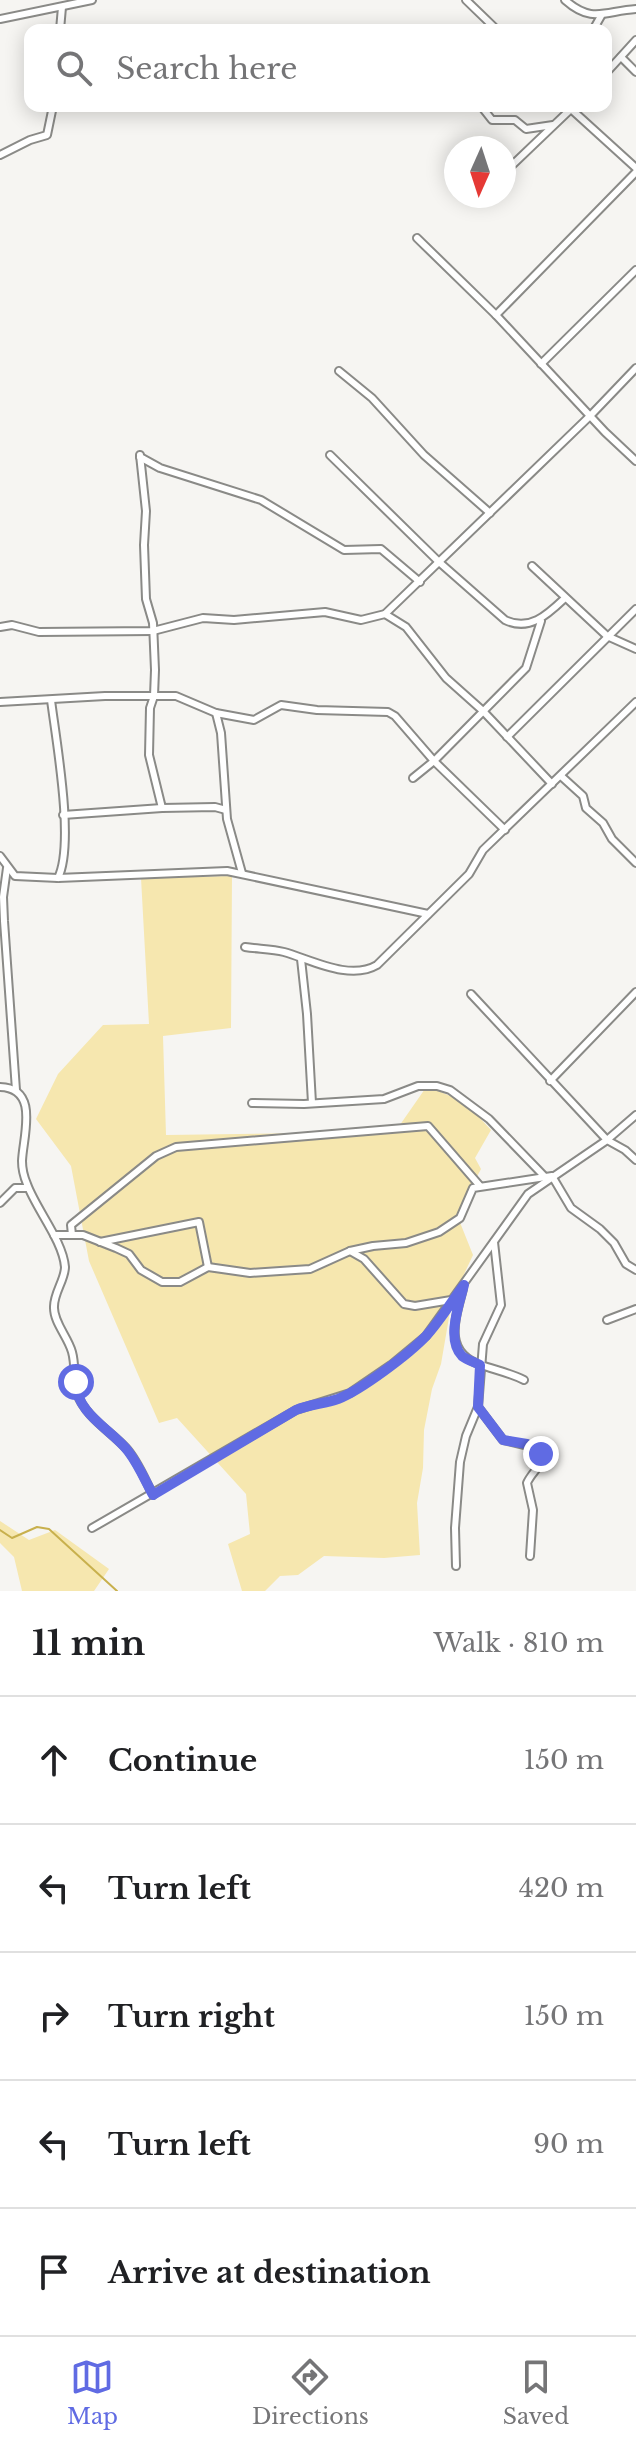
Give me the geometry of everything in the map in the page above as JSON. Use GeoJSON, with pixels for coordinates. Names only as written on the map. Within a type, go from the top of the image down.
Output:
{"type":"FeatureCollection","features":[{"type":"Feature","properties":{"kind":"street"},"geometry":{"type":"LineString","coordinates":[[0,19],[92,0]]}},
{"type":"Feature","properties":{"kind":"street"},"geometry":{"type":"LineString","coordinates":[[466,0],[491,24]]}},
{"type":"Feature","properties":{"kind":"street"},"geometry":{"type":"LineString","coordinates":[[565,0],[586,14],[601,16],[636,9]]}},
{"type":"Feature","properties":{"kind":"street"},"geometry":{"type":"LineString","coordinates":[[625,0],[636,9]]}},
{"type":"Feature","properties":{"kind":"street"},"geometry":{"type":"LineString","coordinates":[[61,24],[62,7]]}},
{"type":"Feature","properties":{"kind":"street"},"geometry":{"type":"LineString","coordinates":[[596,24],[601,16]]}},
{"type":"Feature","properties":{"kind":"street"},"geometry":{"type":"LineString","coordinates":[[612,67],[636,40]]}},
{"type":"Feature","properties":{"kind":"street"},"geometry":{"type":"LineString","coordinates":[[621,57],[636,72]]}},
{"type":"Feature","properties":{"kind":"street"},"geometry":{"type":"LineString","coordinates":[[0,155],[47,135],[52,112]]}},
{"type":"Feature","properties":{"kind":"street"},"geometry":{"type":"LineString","coordinates":[[486,112],[492,120],[515,120],[526,129],[553,125]]}},
{"type":"Feature","properties":{"kind":"street"},"geometry":{"type":"LineString","coordinates":[[516,161],[566,112]]}},
{"type":"Feature","properties":{"kind":"street"},"geometry":{"type":"LineString","coordinates":[[496,315],[636,170],[576,112]]}},
{"type":"Feature","properties":{"kind":"street"},"geometry":{"type":"LineString","coordinates":[[417,238],[496,315],[636,461]]}},
{"type":"Feature","properties":{"kind":"street"},"geometry":{"type":"LineString","coordinates":[[541,364],[636,270]]}},
{"type":"Feature","properties":{"kind":"street"},"geometry":{"type":"LineString","coordinates":[[0,627],[12,625],[39,632],[153,631],[203,618],[234,620],[325,612],[361,620],[385,614],[636,368]]}},
{"type":"Feature","properties":{"kind":"street"},"geometry":{"type":"LineString","coordinates":[[339,371],[372,398],[424,455],[490,513]]}},
{"type":"Feature","properties":{"kind":"street"},"geometry":{"type":"LineString","coordinates":[[330,455],[439,562],[505,620],[515,624],[541,621]]}},
{"type":"Feature","properties":{"kind":"street"},"geometry":{"type":"LineString","coordinates":[[162,808],[149,755],[150,708],[154,696],[153,631],[146,599],[146,511],[140,456],[160,468],[261,500],[344,550],[381,549],[420,582]]}},
{"type":"Feature","properties":{"kind":"street"},"geometry":{"type":"LineString","coordinates":[[532,566],[607,636],[636,649]]}},
{"type":"Feature","properties":{"kind":"street"},"geometry":{"type":"LineString","coordinates":[[413,778],[434,761],[526,668],[541,621],[565,598]]}},
{"type":"Feature","properties":{"kind":"street"},"geometry":{"type":"LineString","coordinates":[[507,737],[636,609]]}},
{"type":"Feature","properties":{"kind":"street"},"geometry":{"type":"LineString","coordinates":[[385,614],[406,627],[446,678],[483,711],[552,784]]}},
{"type":"Feature","properties":{"kind":"street"},"geometry":{"type":"LineString","coordinates":[[0,702],[105,696],[184,697],[216,713],[254,720],[281,705],[317,710],[388,712],[505,830]]}},
{"type":"Feature","properties":{"kind":"street"},"geometry":{"type":"LineString","coordinates":[[51,700],[63,815],[63,861],[58,878]]}},
{"type":"Feature","properties":{"kind":"street"},"geometry":{"type":"LineString","coordinates":[[245,947],[284,952],[341,968],[367,971],[377,965],[469,874],[483,850],[636,702]]}},
{"type":"Feature","properties":{"kind":"street"},"geometry":{"type":"LineString","coordinates":[[216,713],[221,733],[226,810],[242,873]]}},
{"type":"Feature","properties":{"kind":"street"},"geometry":{"type":"LineString","coordinates":[[561,776],[583,796],[586,808],[603,823],[612,839],[636,863]]}},
{"type":"Feature","properties":{"kind":"street"},"geometry":{"type":"LineString","coordinates":[[63,815],[162,808],[215,807],[226,810]]}},
{"type":"Feature","properties":{"kind":"street"},"geometry":{"type":"LineString","coordinates":[[0,856],[15,876],[58,878],[198,871],[242,873],[428,914]]}},
{"type":"Feature","properties":{"kind":"street"},"geometry":{"type":"LineString","coordinates":[[7,868],[2,893],[3,949],[16,1090]]}},
{"type":"Feature","properties":{"kind":"street"},"geometry":{"type":"LineString","coordinates":[[301,959],[312,1103]]}},
{"type":"Feature","properties":{"kind":"street"},"geometry":{"type":"LineString","coordinates":[[550,1081],[636,992]]}},
{"type":"Feature","properties":{"kind":"street"},"geometry":{"type":"LineString","coordinates":[[471,994],[607,1140],[636,1160]]}},
{"type":"Feature","properties":{"kind":"street"},"geometry":{"type":"LineString","coordinates":[[252,1103],[384,1099],[418,1086],[450,1090],[489,1119],[548,1176],[571,1208],[600,1229],[614,1243],[626,1264],[636,1270]]}},
{"type":"Feature","properties":{"kind":"street"},"geometry":{"type":"LineString","coordinates":[[0,1087],[13,1088],[20,1093],[27,1117],[22,1165],[28,1188],[54,1235],[65,1269],[53,1309],[72,1351],[80,1401],[95,1420],[125,1447],[153,1495]]}},
{"type":"Feature","properties":{"kind":"street"},"geometry":{"type":"LineString","coordinates":[[92,1528],[296,1410],[350,1393],[391,1365],[426,1336],[528,1194],[548,1176],[607,1140],[636,1115]]}},
{"type":"Feature","properties":{"kind":"street"},"geometry":{"type":"LineString","coordinates":[[72,1235],[71,1225],[156,1156],[176,1147],[428,1126],[480,1186]]}},
{"type":"Feature","properties":{"kind":"street"},"geometry":{"type":"LineString","coordinates":[[54,1235],[83,1235],[129,1254],[141,1270],[162,1282],[180,1282],[208,1267],[250,1273],[310,1269],[350,1251],[406,1243],[439,1232],[460,1218],[473,1188],[548,1176]]}},
{"type":"Feature","properties":{"kind":"street"},"geometry":{"type":"LineString","coordinates":[[0,1203],[15,1188],[28,1188]]}},
{"type":"Feature","properties":{"kind":"street"},"geometry":{"type":"LineString","coordinates":[[99,1242],[199,1222],[208,1267]]}},
{"type":"Feature","properties":{"kind":"street"},"geometry":{"type":"LineString","coordinates":[[456,1566],[455,1528],[460,1462],[478,1407],[483,1344],[501,1305],[494,1241]]}},
{"type":"Feature","properties":{"kind":"street"},"geometry":{"type":"LineString","coordinates":[[350,1251],[364,1259],[404,1304],[415,1306],[452,1300]]}},
{"type":"Feature","properties":{"kind":"street"},"geometry":{"type":"LineString","coordinates":[[464,1285],[455,1340],[464,1357],[524,1380]]}},
{"type":"Feature","properties":{"kind":"street"},"geometry":{"type":"LineString","coordinates":[[607,1320],[636,1309]]}},
{"type":"Feature","properties":{"kind":"street"},"geometry":{"type":"LineString","coordinates":[[478,1407],[503,1440],[536,1448],[542,1457],[542,1462],[527,1483],[533,1510],[530,1556]]}},
{"type":"Feature","properties":{"kind":"shaded area"},"geometry":{"type":"Polygon","coordinates":[[[232,876],[231,1028],[163,1036],[166,1135],[395,1132],[427,1086],[466,1103],[491,1130],[475,1158],[481,1169],[457,1215],[473,1255],[452,1300],[441,1364],[432,1389],[424,1430],[423,1468],[417,1503],[420,1555],[384,1558],[324,1556],[298,1575],[280,1576],[265,1591],[242,1591],[228,1544],[250,1534],[246,1494],[177,1418],[159,1423],[89,1261],[71,1166],[36,1119],[58,1074],[103,1025],[149,1024],[141,878],[232,876]]]}},
{"type":"Feature","properties":{"kind":"shaded area"},"geometry":{"type":"Polygon","coordinates":[[[0,1521],[29,1540],[55,1530],[109,1569],[94,1591],[22,1591],[14,1557],[0,1543],[0,1521]]]}},
{"type":"Feature","properties":{"kind":"waterway"},"geometry":{"type":"LineString","coordinates":[[0,1530],[12,1538],[37,1527],[49,1529],[117,1591]]}},
{"type":"Feature","properties":{"kind":"route"},"geometry":{"type":"LineString","coordinates":[[76,1382],[80,1401],[95,1420],[125,1447],[153,1495],[296,1410],[350,1393],[426,1336],[464,1285],[455,1340],[464,1357],[480,1365],[478,1407],[503,1440],[527,1444],[541,1454]]}}]}
